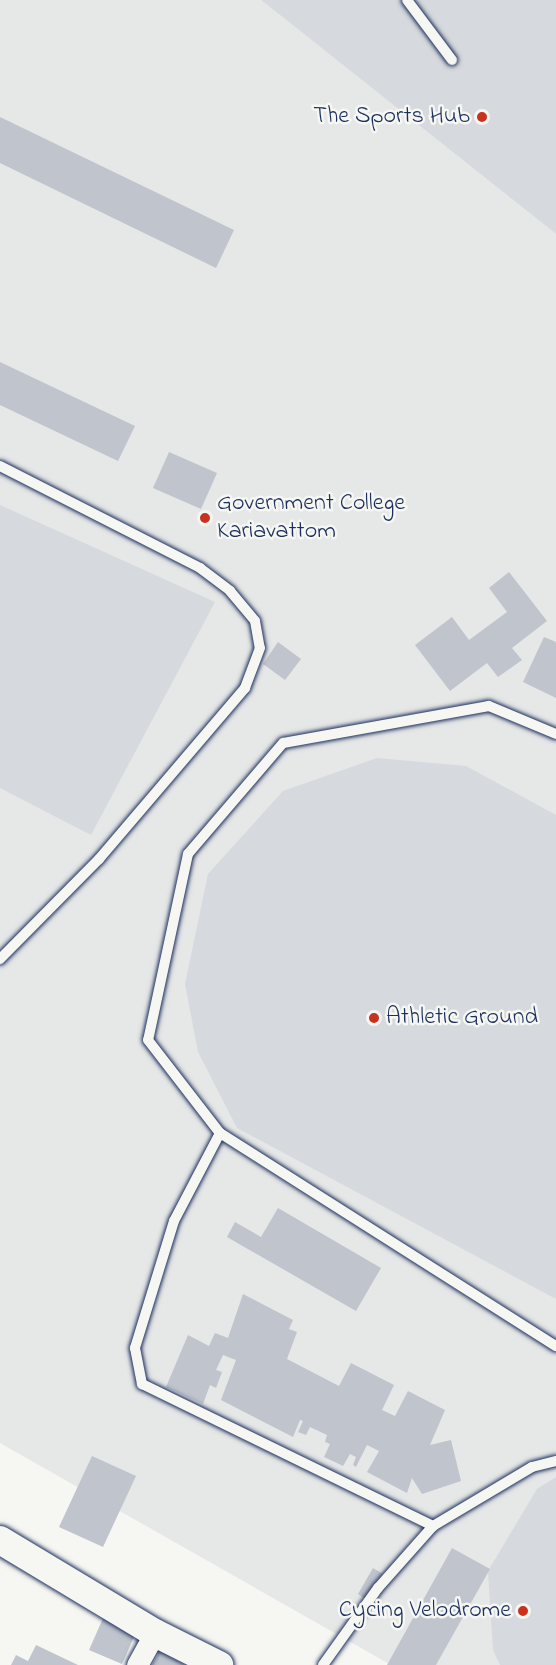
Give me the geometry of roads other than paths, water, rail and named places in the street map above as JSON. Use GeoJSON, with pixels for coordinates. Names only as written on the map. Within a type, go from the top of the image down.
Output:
{"type":"FeatureCollection","features":[{"type":"Feature","properties":{"kind":"main road"},"geometry":{"type":"LineString","coordinates":[[0,1540],[154,1633],[219,1665]]}},
{"type":"Feature","properties":{"kind":"street"},"geometry":{"type":"LineString","coordinates":[[137,1665],[154,1633]]}},
{"type":"Feature","properties":{"kind":"lane"},"geometry":{"type":"LineString","coordinates":[[407,0],[452,60]]}},
{"type":"Feature","properties":{"kind":"lane"},"geometry":{"type":"LineString","coordinates":[[0,466],[200,568],[230,591],[255,621],[260,648],[245,688],[99,860],[0,959]]}},
{"type":"Feature","properties":{"kind":"lane"},"geometry":{"type":"LineString","coordinates":[[556,734],[489,706],[283,743],[188,854],[148,1040],[220,1133],[556,1346]]}},
{"type":"Feature","properties":{"kind":"lane"},"geometry":{"type":"LineString","coordinates":[[220,1133],[174,1221],[135,1348],[142,1384],[433,1526]]}},
{"type":"Feature","properties":{"kind":"lane"},"geometry":{"type":"LineString","coordinates":[[323,1665],[378,1588],[433,1526],[532,1467],[556,1461]]}},
{"type":"Feature","properties":{"kind":"place","name":"The Sports Hub"},"geometry":{"type":"Point","coordinates":[482,117]}},
{"type":"Feature","properties":{"kind":"place","name":"Government College Kariavattom"},"geometry":{"type":"Point","coordinates":[205,518]}},
{"type":"Feature","properties":{"kind":"place","name":"Athletic Ground"},"geometry":{"type":"Point","coordinates":[374,1018]}},
{"type":"Feature","properties":{"kind":"place","name":"Cycing Velodrome"},"geometry":{"type":"Point","coordinates":[523,1611]}}]}
